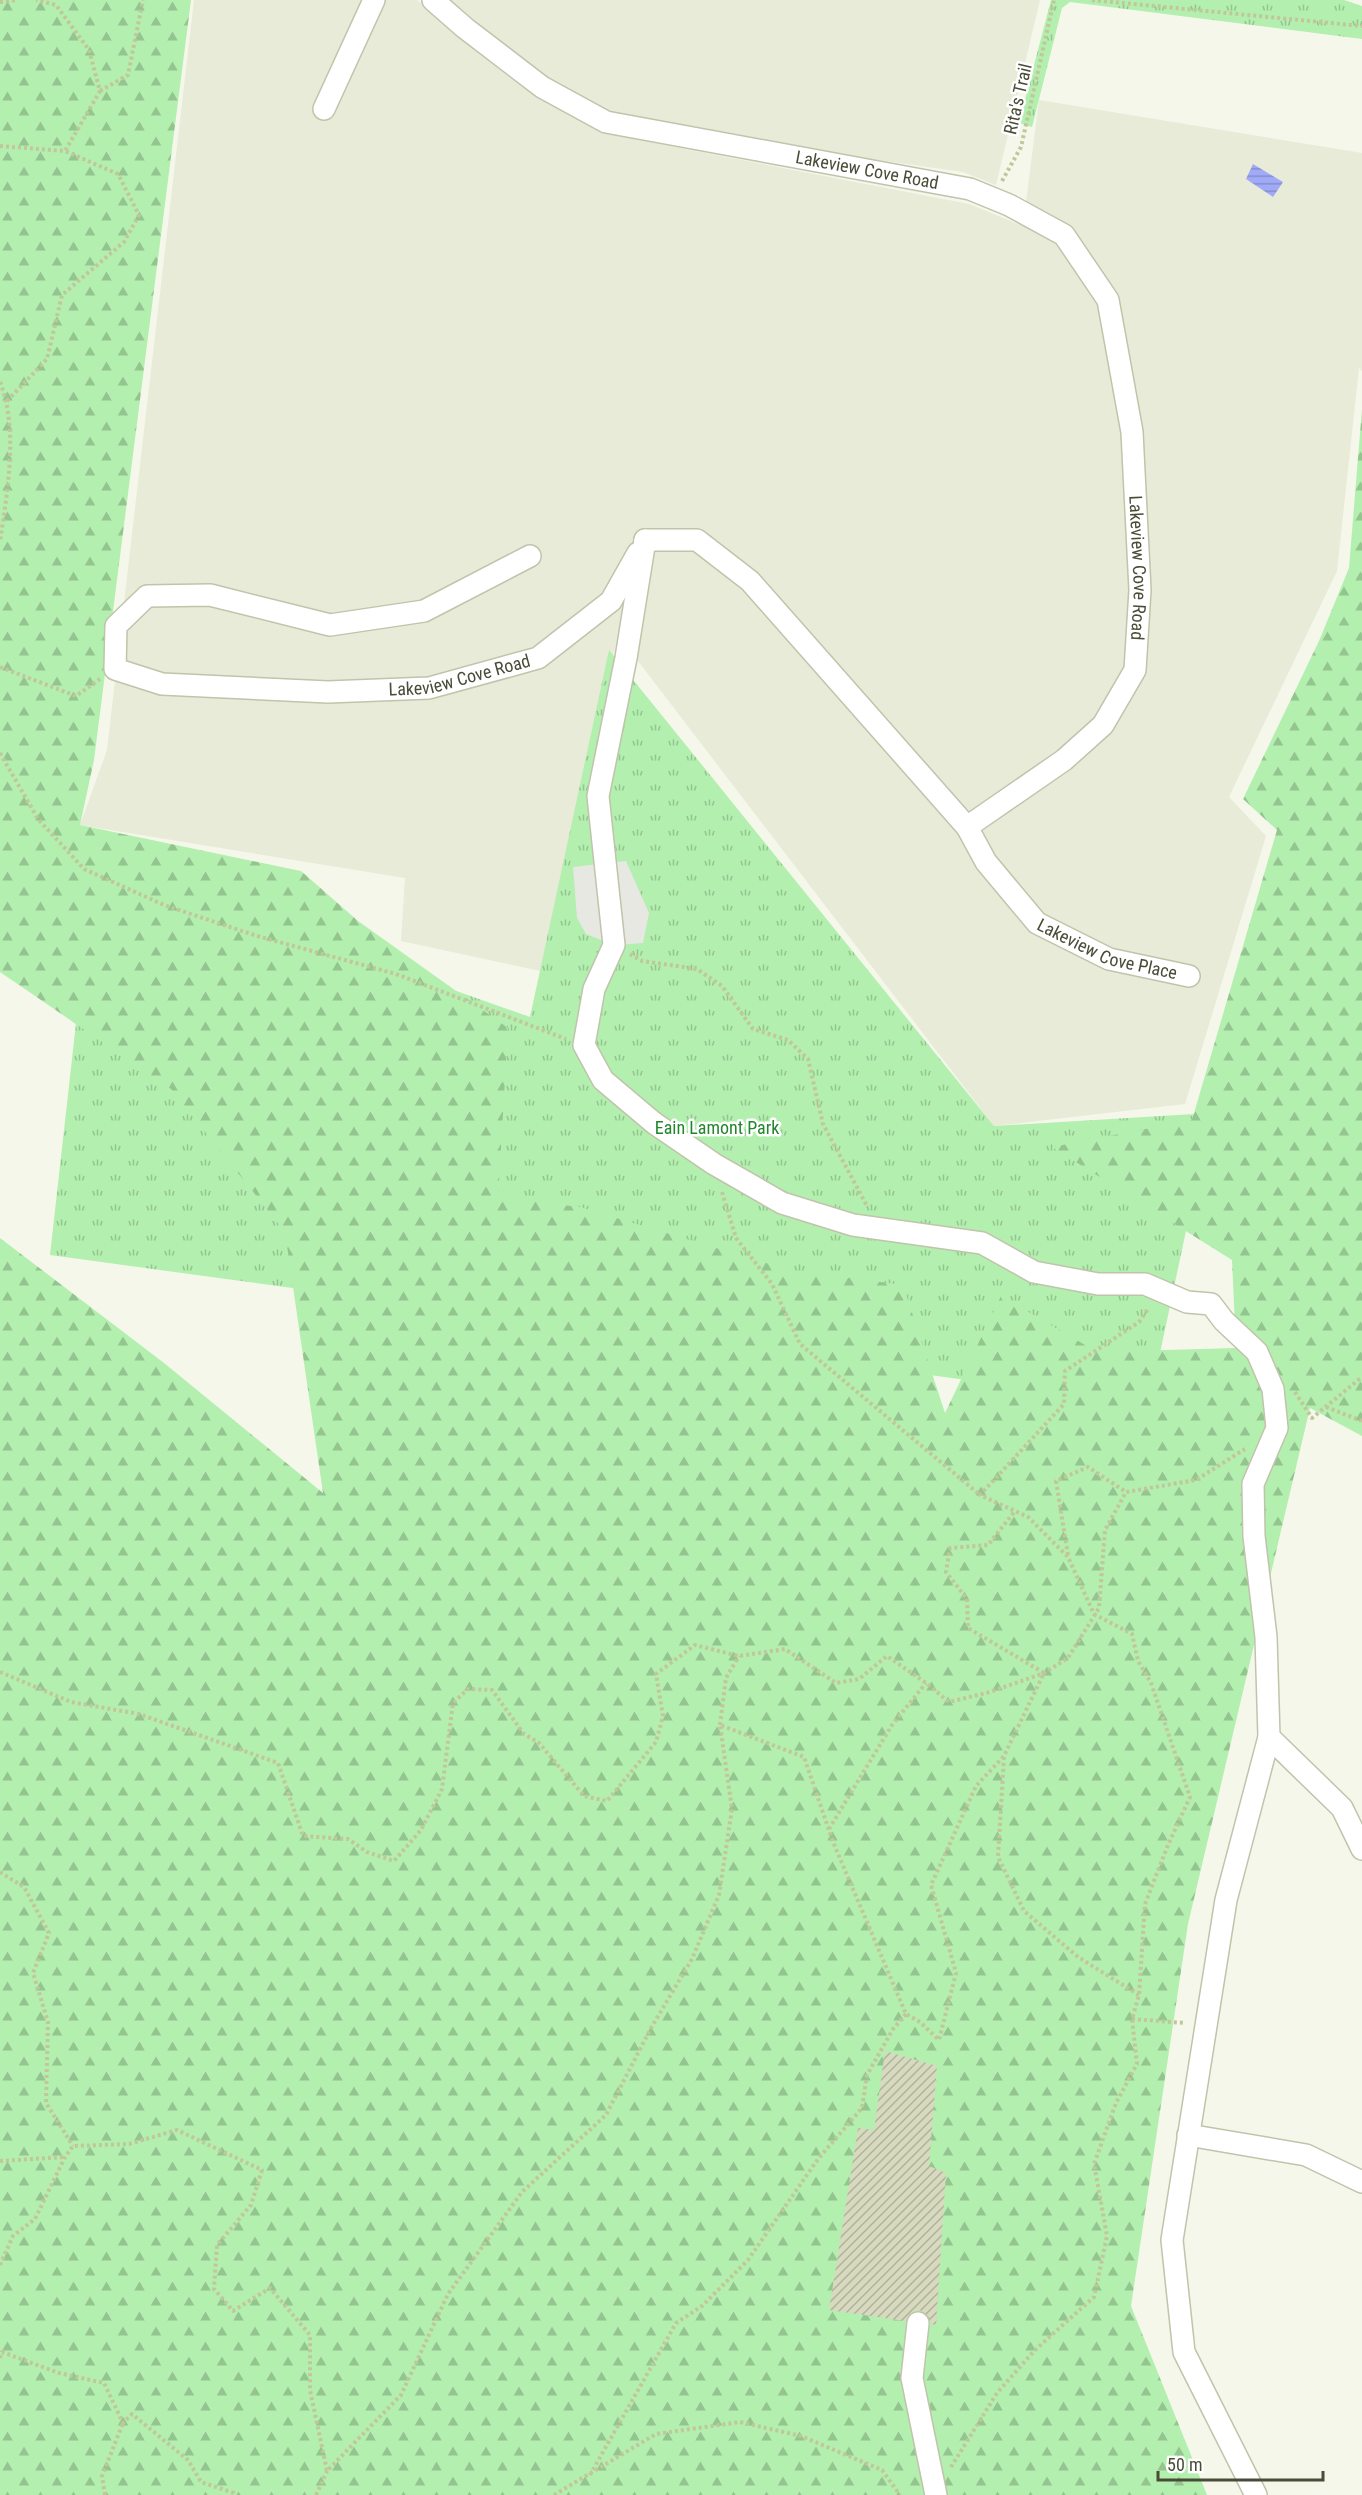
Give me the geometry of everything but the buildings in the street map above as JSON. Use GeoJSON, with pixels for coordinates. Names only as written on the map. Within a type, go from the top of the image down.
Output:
{"type":"FeatureCollection","features":[{"type":"Feature","properties":{"kind":"street"},"geometry":{"type":"LineString","coordinates":[[324,109],[374,0]]}},
{"type":"Feature","properties":{"kind":"street","name":"Lakeview Cove Road"},"geometry":{"type":"LineString","coordinates":[[433,0],[465,28],[542,87],[606,122],[970,189],[992,197],[1064,235],[1108,300],[1132,432],[1140,590],[1135,670],[1103,725],[1064,760],[967,826]]}},
{"type":"Feature","properties":{"kind":"street"},"geometry":{"type":"LineString","coordinates":[[967,826],[750,581],[697,540],[645,540],[626,658],[598,796],[614,945],[594,989],[584,1045],[603,1080],[654,1123],[714,1164],[782,1203],[853,1225],[982,1243],[1034,1272],[1098,1284],[1145,1284],[1187,1302],[1211,1304],[1224,1321],[1257,1352],[1273,1389],[1277,1428],[1253,1484],[1254,1536],[1266,1637],[1269,1737],[1226,1900],[1172,2240],[1184,2352],[1257,2495]]}},
{"type":"Feature","properties":{"kind":"street","name":"Lakeview Cove Road"},"geometry":{"type":"LineString","coordinates":[[115,669],[162,684],[328,692],[429,688],[538,658],[611,601],[645,540]]}},
{"type":"Feature","properties":{"kind":"street"},"geometry":{"type":"LineString","coordinates":[[115,669],[116,626],[147,596],[210,595],[330,625],[424,611],[530,556]]}},
{"type":"Feature","properties":{"kind":"street","name":"Lakeview Cove Place"},"geometry":{"type":"LineString","coordinates":[[967,826],[986,862],[1037,923],[1109,959],[1189,976]]}},
{"type":"Feature","properties":{"kind":"street"},"geometry":{"type":"LineString","coordinates":[[1269,1737],[1342,1808],[1362,1849]]}},
{"type":"Feature","properties":{"kind":"street"},"geometry":{"type":"LineString","coordinates":[[1188,2135],[1306,2155],[1362,2182]]}},
{"type":"Feature","properties":{"kind":"street"},"geometry":{"type":"LineString","coordinates":[[918,2323],[912,2378],[936,2495]]}},
{"type":"Feature","properties":{"kind":"path"},"geometry":{"type":"LineString","coordinates":[[0,2],[17,0]]}},
{"type":"Feature","properties":{"kind":"path"},"geometry":{"type":"LineString","coordinates":[[36,0],[56,5],[88,50],[99,91]]}},
{"type":"Feature","properties":{"kind":"path"},"geometry":{"type":"LineString","coordinates":[[65,151],[99,91],[128,75],[143,0]]}},
{"type":"Feature","properties":{"kind":"path","name":"Rita's Trail"},"geometry":{"type":"LineString","coordinates":[[992,197],[1022,147],[1054,0]]}},
{"type":"Feature","properties":{"kind":"path"},"geometry":{"type":"LineString","coordinates":[[1092,0],[1362,26]]}},
{"type":"Feature","properties":{"kind":"path"},"geometry":{"type":"LineString","coordinates":[[0,146],[65,151],[118,174],[139,215],[124,242],[62,295],[47,359],[7,400]]}},
{"type":"Feature","properties":{"kind":"path"},"geometry":{"type":"LineString","coordinates":[[0,382],[7,400],[9,475],[0,542]]}},
{"type":"Feature","properties":{"kind":"path"},"geometry":{"type":"LineString","coordinates":[[0,667],[76,696],[115,669]]}},
{"type":"Feature","properties":{"kind":"path"},"geometry":{"type":"LineString","coordinates":[[0,753],[38,819],[84,869],[164,905],[257,936],[396,974],[584,1045]]}},
{"type":"Feature","properties":{"kind":"path"},"geometry":{"type":"LineString","coordinates":[[614,945],[642,961],[697,969],[722,986],[753,1029],[788,1041],[808,1059],[823,1124],[879,1229]]}},
{"type":"Feature","properties":{"kind":"path"},"geometry":{"type":"LineString","coordinates":[[714,1164],[736,1238],[772,1284],[800,1344],[980,1495],[1028,1517],[1068,1557]]}},
{"type":"Feature","properties":{"kind":"path"},"geometry":{"type":"LineString","coordinates":[[980,1495],[1064,1404],[1065,1371],[1139,1322],[1161,1291]]}},
{"type":"Feature","properties":{"kind":"path"},"geometry":{"type":"LineString","coordinates":[[1264,1367],[1291,1384],[1312,1418],[1362,1377]]}},
{"type":"Feature","properties":{"kind":"path"},"geometry":{"type":"LineString","coordinates":[[1326,1407],[1362,1421]]}},
{"type":"Feature","properties":{"kind":"path"},"geometry":{"type":"LineString","coordinates":[[947,2475],[997,2393],[1034,2351],[1094,2297],[1107,2236],[1094,2164],[1116,2103],[1137,2064],[1132,2019],[1139,1995],[1145,1904],[1167,1845],[1190,1797],[1151,1683],[1138,1661],[1132,1634],[1094,1614],[1068,1557],[1056,1481],[1088,1467],[1125,1492],[1196,1480],[1247,1448]]}},
{"type":"Feature","properties":{"kind":"path"},"geometry":{"type":"LineString","coordinates":[[0,1672],[71,1702],[139,1714],[278,1763],[303,1836],[348,1839],[367,1852],[394,1861],[421,1830],[442,1789],[453,1703],[468,1689],[492,1690],[524,1734],[539,1743],[584,1796],[607,1801],[656,1742],[663,1716],[656,1674],[695,1645],[739,1656],[785,1649],[836,1683],[859,1679],[887,1656],[949,1702],[990,1692],[1044,1673],[1068,1658],[1099,1608],[1104,1530],[1125,1492]]}},
{"type":"Feature","properties":{"kind":"path"},"geometry":{"type":"LineString","coordinates":[[1015,1511],[988,1545],[950,1548],[946,1572],[967,1599],[968,1628],[1044,1673]]}},
{"type":"Feature","properties":{"kind":"path"},"geometry":{"type":"LineString","coordinates":[[316,2495],[327,2471],[401,2395],[448,2294],[522,2192],[606,2115],[651,2028],[692,1959],[719,1895],[732,1809],[720,1725],[726,1678],[739,1656]]}},
{"type":"Feature","properties":{"kind":"path"},"geometry":{"type":"LineString","coordinates":[[720,1725],[804,1757],[829,1829],[906,2014],[920,2022],[939,2040],[956,1973],[931,1885],[976,1786],[1004,1756],[1044,1673]]}},
{"type":"Feature","properties":{"kind":"path"},"geometry":{"type":"LineString","coordinates":[[829,1829],[892,1725],[926,1683]]}},
{"type":"Feature","properties":{"kind":"path"},"geometry":{"type":"LineString","coordinates":[[1004,1756],[998,1857],[1024,1911],[1078,1957],[1139,1995]]}},
{"type":"Feature","properties":{"kind":"path"},"geometry":{"type":"LineString","coordinates":[[0,1872],[24,1887],[49,1933],[33,1973],[48,2022],[46,2103],[73,2146]]}},
{"type":"Feature","properties":{"kind":"path"},"geometry":{"type":"LineString","coordinates":[[590,2475],[676,2323],[702,2306],[748,2260],[818,2159],[862,2108],[867,2075],[893,2028],[906,2014]]}},
{"type":"Feature","properties":{"kind":"path"},"geometry":{"type":"LineString","coordinates":[[1132,2019],[1183,2023],[1207,2020]]}},
{"type":"Feature","properties":{"kind":"path"},"geometry":{"type":"LineString","coordinates":[[73,2146],[129,2144],[177,2130],[262,2170],[251,2205],[217,2245],[214,2289],[233,2311],[270,2288],[310,2335],[310,2390],[327,2471]]}},
{"type":"Feature","properties":{"kind":"path"},"geometry":{"type":"LineString","coordinates":[[0,2265],[13,2236],[35,2219],[65,2157],[73,2146]]}},
{"type":"Feature","properties":{"kind":"path"},"geometry":{"type":"LineString","coordinates":[[0,2162],[65,2157]]}},
{"type":"Feature","properties":{"kind":"path"},"geometry":{"type":"LineString","coordinates":[[0,2345],[2,2352],[0,2358]]}},
{"type":"Feature","properties":{"kind":"path"},"geometry":{"type":"LineString","coordinates":[[2,2352],[58,2373],[104,2383],[123,2423]]}},
{"type":"Feature","properties":{"kind":"path"},"geometry":{"type":"LineString","coordinates":[[105,2495],[102,2476],[123,2423],[132,2414],[188,2460],[201,2482],[235,2495]]}},
{"type":"Feature","properties":{"kind":"path"},"geometry":{"type":"LineString","coordinates":[[554,2495],[656,2434],[740,2422],[801,2436],[882,2470],[900,2495]]}},
{"type":"Feature","properties":{"kind":"shaded area"},"geometry":{"type":"Polygon","coordinates":[[[194,0],[417,0],[535,93],[602,133],[969,204],[1023,226],[1039,100],[1362,153],[1362,371],[1359,368],[1337,571],[1229,797],[1266,836],[1185,1104],[994,1126],[618,635],[540,971],[401,941],[405,878],[80,825],[107,750],[194,0]]]}},
{"type":"Feature","properties":{"kind":"shaded area"},"geometry":{"type":"Polygon","coordinates":[[[450,0],[1040,0],[996,185],[963,172],[606,122],[516,55],[450,0]]]}},
{"type":"Feature","properties":{"kind":"shaded area"},"geometry":{"type":"Polygon","coordinates":[[[626,861],[649,913],[643,943],[614,945],[586,934],[577,918],[573,867],[626,861]]]}},
{"type":"Feature","properties":{"kind":"green space"},"geometry":{"type":"Polygon","coordinates":[[[0,0],[191,0],[94,760],[80,825],[301,871],[358,921],[508,1028],[498,1198],[580,1207],[789,1270],[903,1285],[945,1413],[1001,1296],[1097,1352],[1236,1348],[1232,1260],[1052,1147],[1192,1120],[1277,830],[1243,799],[1319,641],[1349,568],[1362,409],[1362,1436],[1310,1408],[1188,1924],[1131,2306],[1207,2495],[0,2495],[0,1238],[164,1363],[323,1493],[285,1232],[171,1089],[0,972],[0,0]]]}},
{"type":"Feature","properties":{"kind":"green space"},"geometry":{"type":"Polygon","coordinates":[[[1051,0],[1344,0],[1362,6],[1362,39],[1070,2],[1062,8],[1032,127],[1019,123],[1051,0]]]}},
{"type":"Feature","properties":{"kind":"green space","name":"Eain Lamont Park"},"geometry":{"type":"Polygon","coordinates":[[[609,650],[994,1126],[1211,1113],[1149,1405],[50,1255],[94,863],[530,1017],[609,650]]]}},
{"type":"Feature","properties":{"kind":"water"},"geometry":{"type":"Polygon","coordinates":[[[1253,164],[1283,182],[1273,197],[1246,179],[1253,164]]]}}]}
